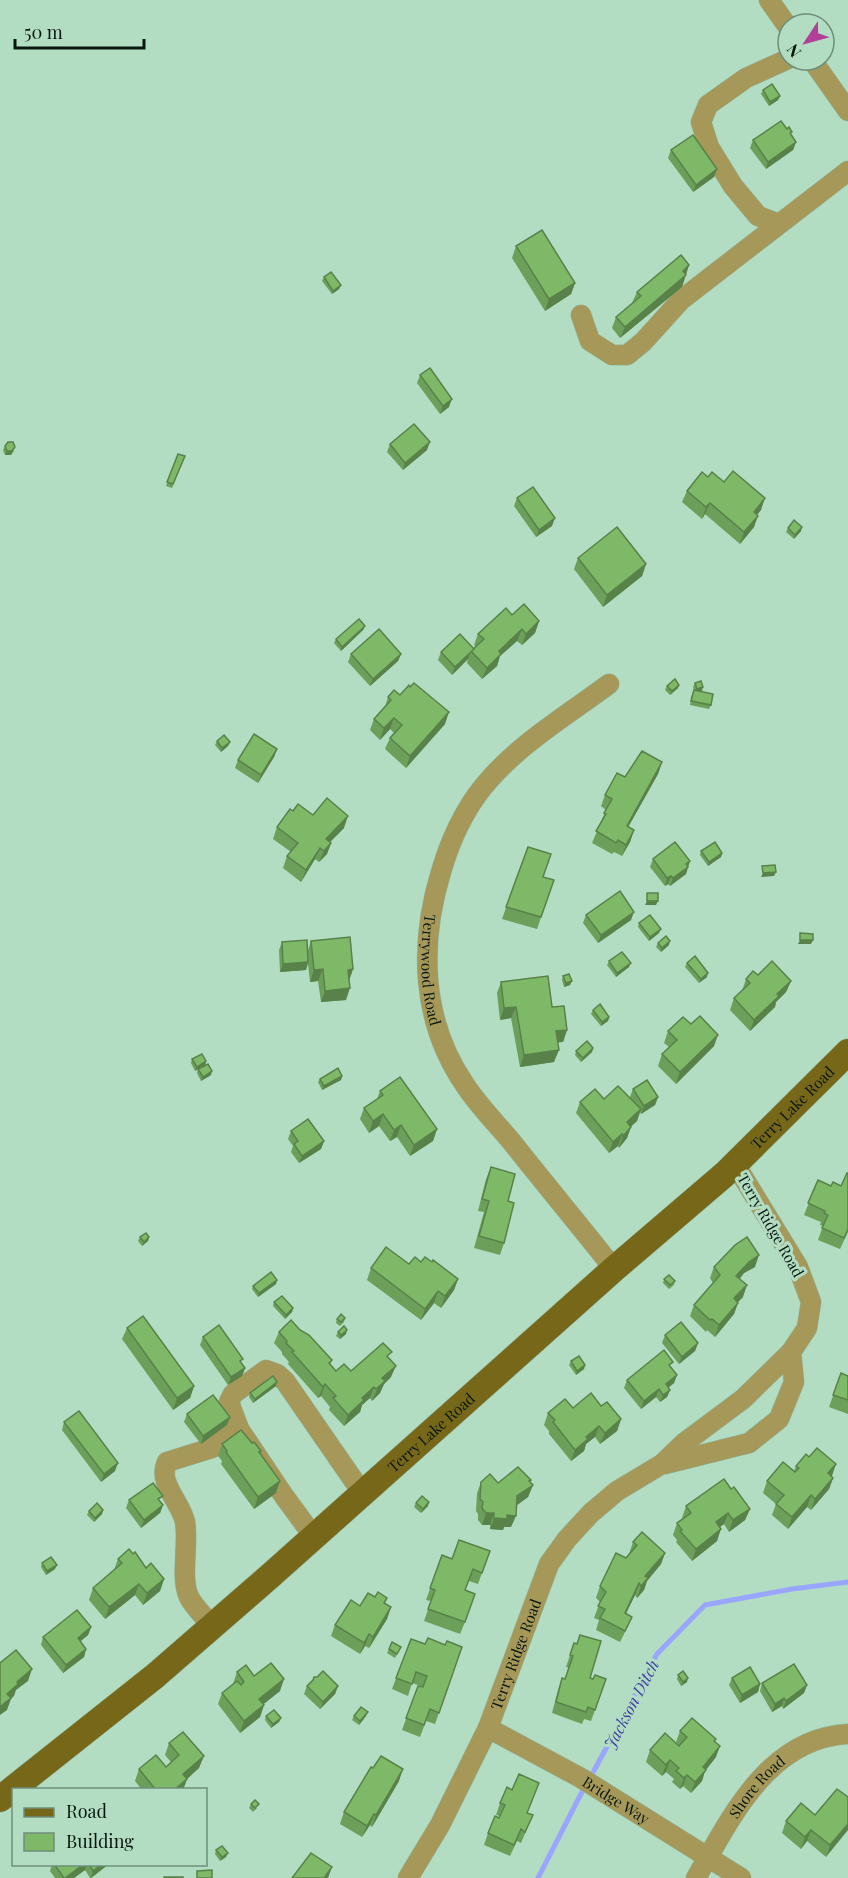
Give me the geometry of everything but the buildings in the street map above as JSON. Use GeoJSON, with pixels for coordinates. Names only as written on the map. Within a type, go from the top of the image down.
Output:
{"type":"FeatureCollection","features":[{"type":"Feature","properties":{"kind":"main road","name":"Terry Lake Road"},"geometry":{"type":"LineString","coordinates":[[13,1788],[155,1676],[363,1494],[735,1164],[848,1052]]}},
{"type":"Feature","properties":{"kind":"main road","name":"Terry Lake Road"},"geometry":{"type":"LineString","coordinates":[[0,1798],[12,1789]]}},
{"type":"Feature","properties":{"kind":"street"},"geometry":{"type":"LineString","coordinates":[[776,64],[746,78],[708,105],[701,122],[709,147],[733,186],[758,216],[779,224]]}},
{"type":"Feature","properties":{"kind":"street"},"geometry":{"type":"LineString","coordinates":[[820,72],[848,111]]}},
{"type":"Feature","properties":{"kind":"street"},"geometry":{"type":"LineString","coordinates":[[581,315],[590,341],[612,355],[627,355],[644,342],[681,300],[848,171]]}},
{"type":"Feature","properties":{"kind":"street","name":"Terrywood Road"},"geometry":{"type":"LineString","coordinates":[[609,684],[516,753],[483,787],[463,816],[447,850],[432,903],[426,946],[429,997],[442,1043],[465,1085],[614,1269]]}},
{"type":"Feature","properties":{"kind":"street","name":"Terry Ridge Road"},"geometry":{"type":"LineString","coordinates":[[408,1878],[440,1825],[488,1728],[549,1564],[567,1539],[591,1513],[617,1491],[662,1464],[684,1443],[743,1399],[790,1352],[807,1328],[811,1302],[798,1267],[735,1164]]}},
{"type":"Feature","properties":{"kind":"street","name":"Terry Ridge Road"},"geometry":{"type":"LineString","coordinates":[[662,1464],[749,1443],[779,1419],[794,1382],[790,1352]]}},
{"type":"Feature","properties":{"kind":"street"},"geometry":{"type":"LineString","coordinates":[[314,1537],[238,1429],[229,1402],[233,1394],[266,1370],[277,1374],[285,1381],[363,1494]]}},
{"type":"Feature","properties":{"kind":"street"},"geometry":{"type":"LineString","coordinates":[[212,1626],[188,1596],[184,1576],[187,1554],[185,1523],[182,1510],[164,1477],[164,1468],[167,1462],[212,1448],[238,1429]]}},
{"type":"Feature","properties":{"kind":"street","name":"Bridge Way"},"geometry":{"type":"LineString","coordinates":[[488,1728],[581,1778],[741,1878]]}},
{"type":"Feature","properties":{"kind":"street","name":"Shore Road"},"geometry":{"type":"LineString","coordinates":[[696,1878],[746,1794],[776,1762],[806,1745],[838,1734],[848,1734]]}},
{"type":"Feature","properties":{"kind":"waterway","name":"Jackson Ditch"},"geometry":{"type":"LineString","coordinates":[[590,1778],[657,1654],[705,1605],[792,1589],[848,1582]]}},
{"type":"Feature","properties":{"kind":"waterway","name":"Jackson Ditch"},"geometry":{"type":"LineString","coordinates":[[538,1878],[585,1786]]}}]}
